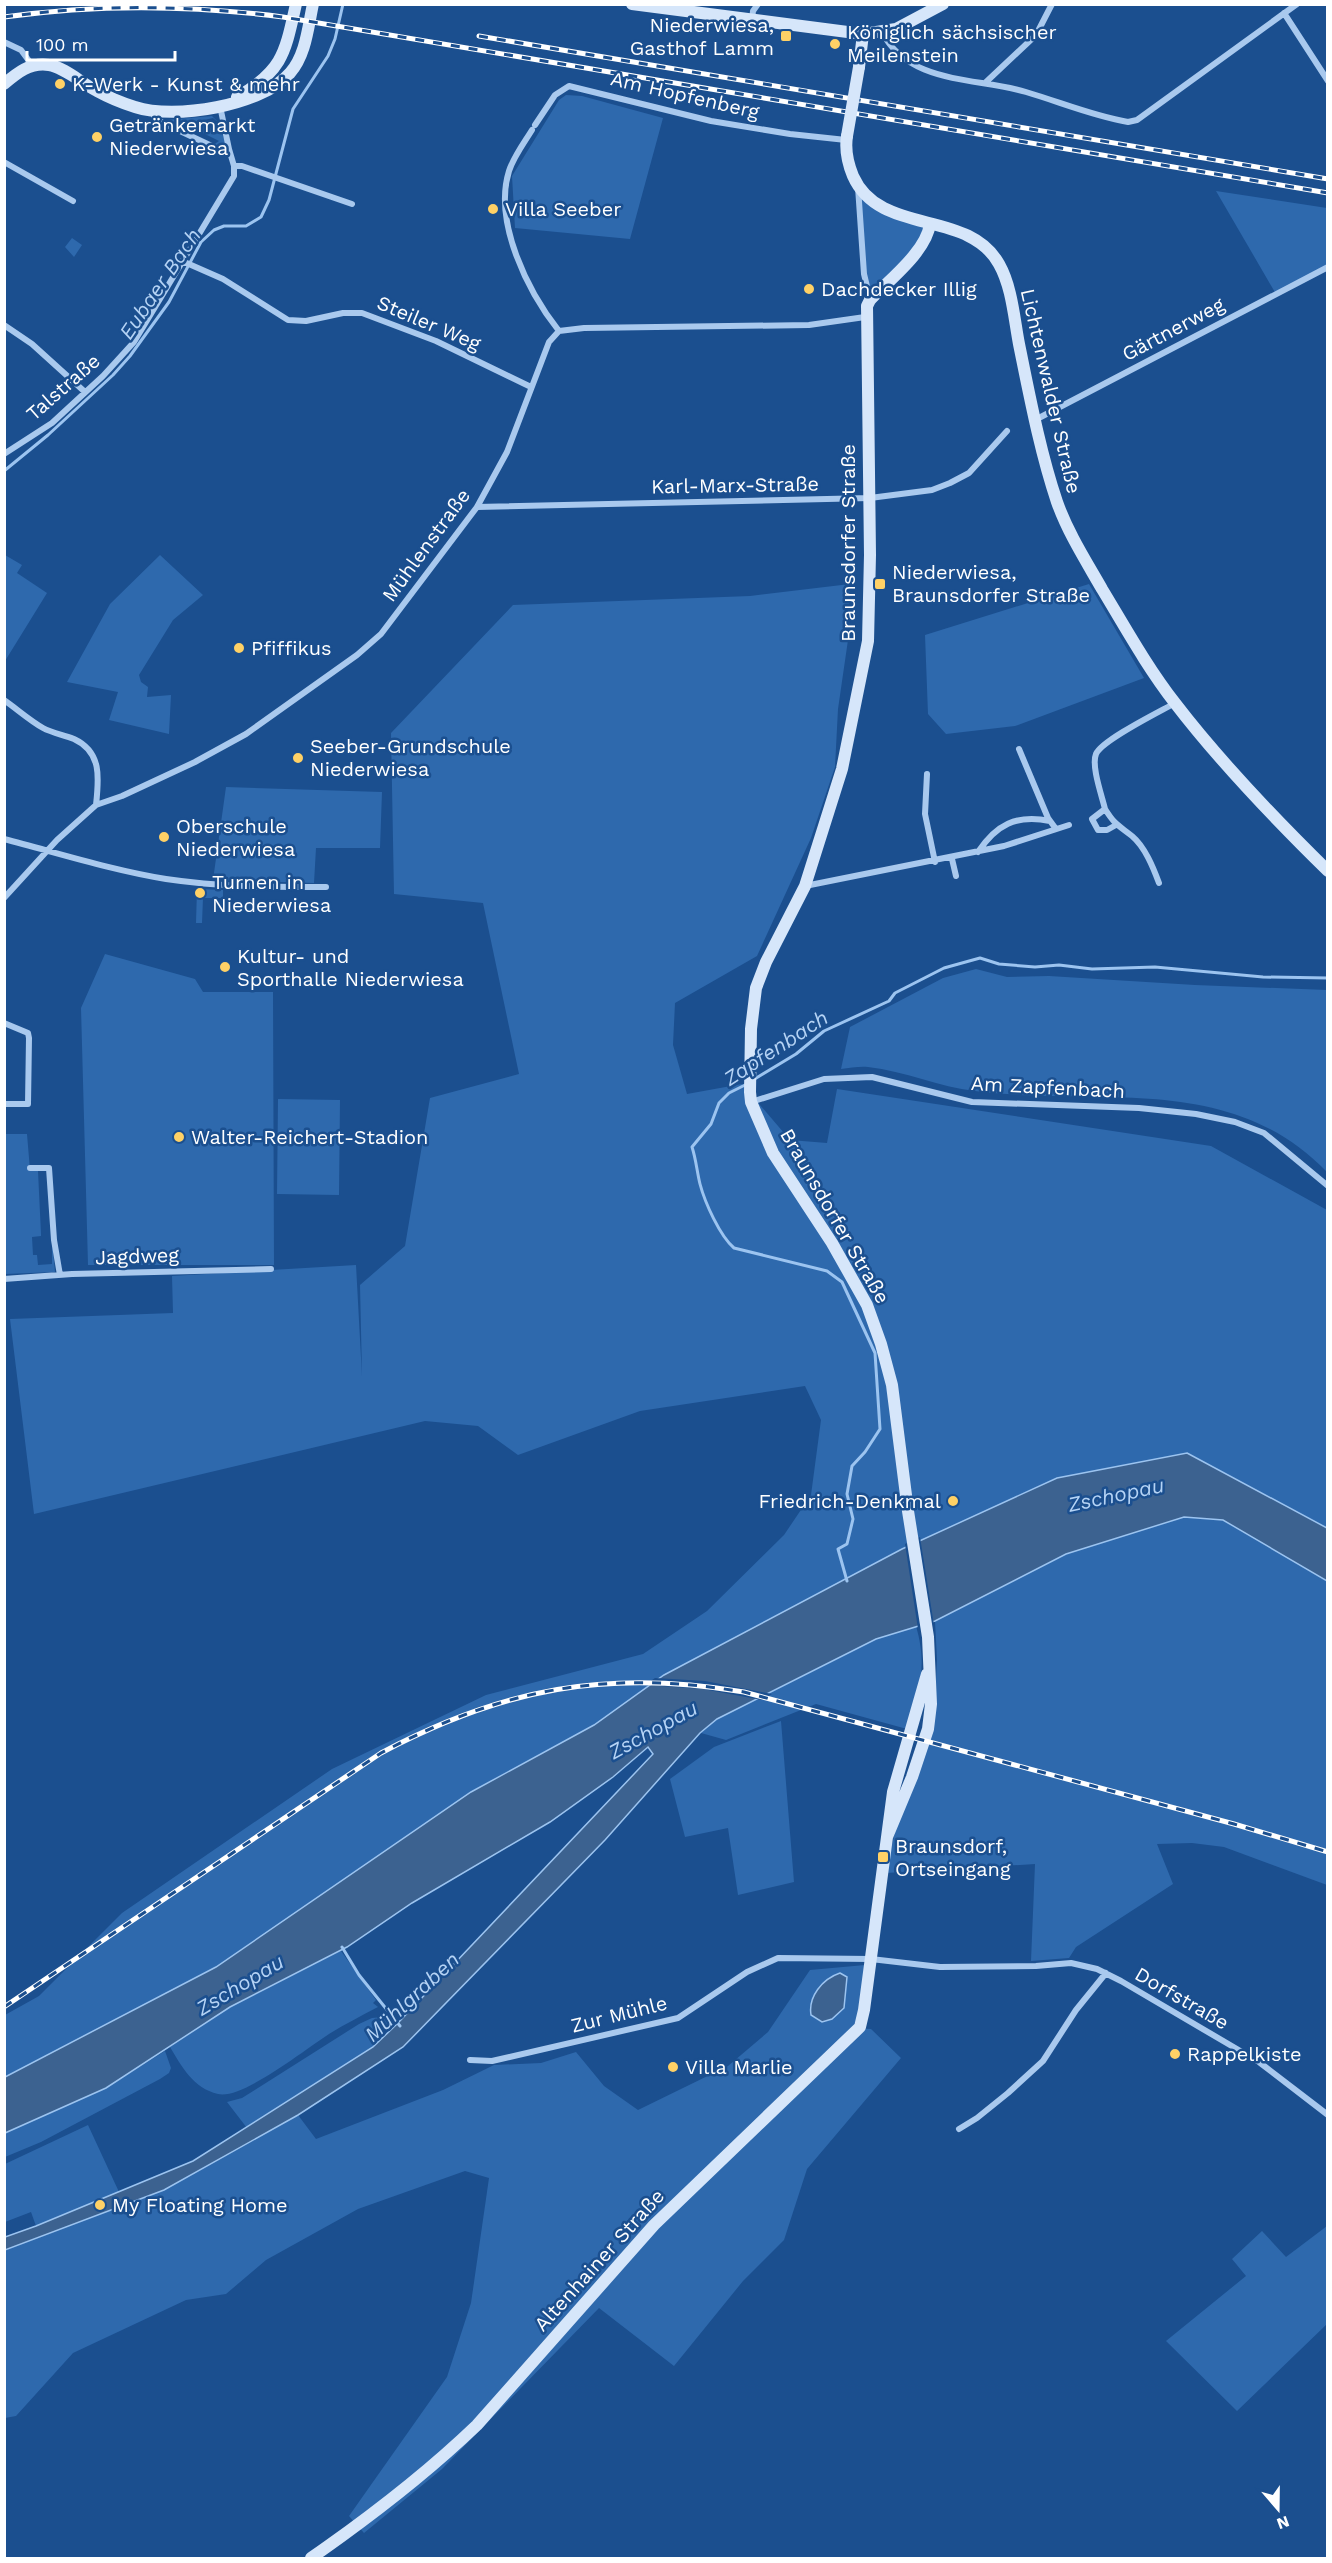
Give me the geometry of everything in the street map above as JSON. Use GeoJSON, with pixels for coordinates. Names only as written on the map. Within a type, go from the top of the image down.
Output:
{"type":"FeatureCollection","features":[{"type":"Feature","properties":{"kind":"street"},"geometry":{"type":"LineString","coordinates":[[220,106],[255,87],[272,73],[287,45],[296,4]]}},
{"type":"Feature","properties":{"kind":"street"},"geometry":{"type":"LineString","coordinates":[[4,84],[19,71],[33,66],[54,66],[96,91],[136,108],[153,110],[220,106],[254,97],[280,82],[290,73],[303,47],[313,4]]}},
{"type":"Feature","properties":{"kind":"street"},"geometry":{"type":"LineString","coordinates":[[632,4],[863,34],[882,32],[907,24],[943,4]]}},
{"type":"Feature","properties":{"kind":"street"},"geometry":{"type":"LineString","coordinates":[[752,20],[753,11],[758,4]]}},
{"type":"Feature","properties":{"kind":"street"},"geometry":{"type":"LineString","coordinates":[[985,83],[1036,35],[1052,4]]}},
{"type":"Feature","properties":{"kind":"street"},"geometry":{"type":"LineString","coordinates":[[882,32],[896,53],[930,72],[961,81],[985,83],[1023,91],[1128,122],[1137,120],[1297,4]]}},
{"type":"Feature","properties":{"kind":"street"},"geometry":{"type":"LineString","coordinates":[[1284,13],[1328,81]]}},
{"type":"Feature","properties":{"kind":"street","name":"Lichtenwalder Straße"},"geometry":{"type":"LineString","coordinates":[[863,34],[847,138],[850,168],[858,186],[885,209],[977,239],[984,244],[999,264],[1010,297],[1045,463],[1058,505],[1073,537],[1120,619],[1175,703],[1240,782],[1328,871]]}},
{"type":"Feature","properties":{"kind":"street"},"geometry":{"type":"LineString","coordinates":[[4,42],[21,50],[33,66]]}},
{"type":"Feature","properties":{"kind":"street","name":"Am Hopfenberg"},"geometry":{"type":"LineString","coordinates":[[559,331],[543,310],[527,282],[510,233],[507,216],[509,173],[555,96],[569,86],[711,121],[790,135],[847,138]]}},
{"type":"Feature","properties":{"kind":"street"},"geometry":{"type":"LineString","coordinates":[[220,106],[234,166],[242,166],[352,204]]}},
{"type":"Feature","properties":{"kind":"street"},"geometry":{"type":"LineString","coordinates":[[153,110],[154,116],[161,122],[216,148],[229,149]]}},
{"type":"Feature","properties":{"kind":"street"},"geometry":{"type":"LineString","coordinates":[[4,162],[73,201]]}},
{"type":"Feature","properties":{"kind":"street","name":"Talstraße"},"geometry":{"type":"LineString","coordinates":[[4,454],[52,423],[134,342],[231,183],[234,166]]}},
{"type":"Feature","properties":{"kind":"street","name":"Braunsdorfer Straße"},"geometry":{"type":"LineString","coordinates":[[858,186],[864,274],[870,300]]}},
{"type":"Feature","properties":{"kind":"street","name":"Braunsdorfer Straße"},"geometry":{"type":"LineString","coordinates":[[871,1959],[893,1792],[930,1660],[928,1637],[892,1385],[874,1324],[837,1251],[773,1153],[751,1097],[751,1029],[756,988],[766,962],[805,886],[842,769],[868,641],[870,498],[865,317],[870,300],[921,248],[929,233],[930,224]]}},
{"type":"Feature","properties":{"kind":"street","name":"Steiler Weg"},"geometry":{"type":"LineString","coordinates":[[184,261],[223,279],[288,320],[306,321],[343,313],[362,313],[436,342],[531,387]]}},
{"type":"Feature","properties":{"kind":"street","name":"Gärtnerweg"},"geometry":{"type":"LineString","coordinates":[[1035,421],[1328,267]]}},
{"type":"Feature","properties":{"kind":"street"},"geometry":{"type":"LineString","coordinates":[[559,331],[584,328],[809,325],[865,317]]}},
{"type":"Feature","properties":{"kind":"street"},"geometry":{"type":"LineString","coordinates":[[4,326],[32,344],[85,392]]}},
{"type":"Feature","properties":{"kind":"street","name":"Mühlenstraße"},"geometry":{"type":"LineString","coordinates":[[4,898],[48,850],[96,805],[122,796],[246,734],[357,655],[381,634],[477,507],[507,452],[549,342],[559,331]]}},
{"type":"Feature","properties":{"kind":"street","name":"Karl-Marx-Straße"},"geometry":{"type":"LineString","coordinates":[[477,507],[870,498],[932,490],[969,473],[1007,431]]}},
{"type":"Feature","properties":{"kind":"street"},"geometry":{"type":"LineString","coordinates":[[4,700],[44,729],[76,740],[89,750],[97,766],[99,782],[96,805]]}},
{"type":"Feature","properties":{"kind":"street"},"geometry":{"type":"LineString","coordinates":[[1159,882],[1134,837],[1116,825],[1105,809],[1095,767],[1096,753],[1107,742],[1175,703]]}},
{"type":"Feature","properties":{"kind":"street"},"geometry":{"type":"LineString","coordinates":[[1019,749],[1050,822],[1056,829]]}},
{"type":"Feature","properties":{"kind":"street"},"geometry":{"type":"LineString","coordinates":[[927,774],[925,814],[935,862]]}},
{"type":"Feature","properties":{"kind":"street"},"geometry":{"type":"LineString","coordinates":[[1105,809],[1092,819],[1094,826],[1098,830],[1107,830],[1116,825]]}},
{"type":"Feature","properties":{"kind":"street"},"geometry":{"type":"LineString","coordinates":[[978,852],[990,834],[999,828],[1025,821],[1050,822]]}},
{"type":"Feature","properties":{"kind":"street"},"geometry":{"type":"LineString","coordinates":[[805,886],[952,859],[1069,825]]}},
{"type":"Feature","properties":{"kind":"street"},"geometry":{"type":"LineString","coordinates":[[4,839],[85,862],[165,879],[237,886],[326,887]]}},
{"type":"Feature","properties":{"kind":"street"},"geometry":{"type":"LineString","coordinates":[[952,859],[956,876]]}},
{"type":"Feature","properties":{"kind":"street"},"geometry":{"type":"LineString","coordinates":[[4,1023],[28,1032],[29,1038],[28,1104],[4,1104]]}},
{"type":"Feature","properties":{"kind":"street","name":"Am Zapfenbach"},"geometry":{"type":"LineString","coordinates":[[751,1097],[824,1079],[872,1077],[972,1102],[1139,1108],[1196,1114],[1235,1122],[1264,1133],[1328,1186]]}},
{"type":"Feature","properties":{"kind":"street"},"geometry":{"type":"LineString","coordinates":[[30,1168],[50,1168],[54,1240],[60,1275]]}},
{"type":"Feature","properties":{"kind":"street","name":"Jagdweg"},"geometry":{"type":"LineString","coordinates":[[4,1279],[60,1275],[271,1269]]}},
{"type":"Feature","properties":{"kind":"street","name":"Zur Mühle"},"geometry":{"type":"LineString","coordinates":[[470,2060],[502,2059],[678,2018],[747,1972],[778,1958],[871,1959]]}},
{"type":"Feature","properties":{"kind":"street","name":"Dorfstraße"},"geometry":{"type":"LineString","coordinates":[[871,1959],[940,1967],[1036,1966],[1071,1963],[1106,1973],[1259,2062],[1328,2115]]}},
{"type":"Feature","properties":{"kind":"street","name":"Altenhainer Straße"},"geometry":{"type":"LineString","coordinates":[[311,2559],[374,2515],[450,2451],[477,2425],[654,2226],[855,2034],[861,2022],[871,1959]]}},
{"type":"Feature","properties":{"kind":"street","name":"Dorfstraße"},"geometry":{"type":"LineString","coordinates":[[959,2129],[1008,2093],[1043,2061],[1076,2010],[1106,1973]]}},
{"type":"Feature","properties":{"kind":"shaded area"},"geometry":{"type":"Polygon","coordinates":[[[566,95],[582,96],[663,118],[630,239],[515,228],[512,176],[559,100],[566,95]]]}},
{"type":"Feature","properties":{"kind":"shaded area"},"geometry":{"type":"Polygon","coordinates":[[[212,116],[219,123],[213,118],[204,120],[202,124],[209,129],[213,125],[220,126],[226,146],[213,145],[219,141],[179,121],[169,124],[165,120],[212,116]]]}},
{"type":"Feature","properties":{"kind":"shaded area"},"geometry":{"type":"Polygon","coordinates":[[[858,186],[866,195],[930,224],[929,233],[870,300],[864,274],[858,186]]]}},
{"type":"Feature","properties":{"kind":"shaded area"},"geometry":{"type":"Polygon","coordinates":[[[1216,191],[1327,208],[1327,267],[1276,294],[1216,191]]]}},
{"type":"Feature","properties":{"kind":"shaded area"},"geometry":{"type":"Polygon","coordinates":[[[72,238],[82,245],[74,257],[65,247],[72,238]]]}},
{"type":"Feature","properties":{"kind":"shaded area"},"geometry":{"type":"Polygon","coordinates":[[[5,555],[22,565],[17,573],[47,593],[5,661],[5,555]]]}},
{"type":"Feature","properties":{"kind":"shaded area"},"geometry":{"type":"Polygon","coordinates":[[[160,555],[203,595],[173,620],[139,675],[141,682],[148,687],[147,697],[171,695],[169,734],[109,720],[118,692],[67,682],[110,604],[160,555]]]}},
{"type":"Feature","properties":{"kind":"shaded area"},"geometry":{"type":"Polygon","coordinates":[[[850,584],[848,640],[838,709],[835,767],[811,838],[757,956],[675,1003],[673,1045],[687,1094],[742,1084],[790,1140],[827,1143],[837,1089],[1211,1146],[1327,1210],[1327,1528],[1187,1453],[1057,1478],[902,1549],[664,1675],[594,1725],[471,1792],[216,1967],[5,2077],[5,2015],[39,1996],[122,1913],[332,1769],[486,1695],[643,1654],[707,1611],[784,1535],[811,1495],[821,1420],[805,1386],[640,1411],[518,1455],[478,1426],[425,1421],[34,1514],[10,1319],[173,1313],[172,1276],[356,1265],[362,1376],[360,1285],[405,1246],[430,1098],[519,1074],[483,903],[394,894],[391,733],[513,605],[750,596],[850,584]]]}},
{"type":"Feature","properties":{"kind":"shaded area"},"geometry":{"type":"Polygon","coordinates":[[[1089,584],[1144,678],[1015,726],[946,734],[928,714],[925,635],[1089,584]]]}},
{"type":"Feature","properties":{"kind":"shaded area"},"geometry":{"type":"Polygon","coordinates":[[[226,787],[382,792],[380,848],[316,848],[314,883],[213,880],[226,787]]]}},
{"type":"Feature","properties":{"kind":"shaded area"},"geometry":{"type":"Polygon","coordinates":[[[197,889],[223,890],[223,898],[203,898],[202,923],[196,923],[197,889]]]}},
{"type":"Feature","properties":{"kind":"shaded area","name":"Walter-Reichert-Stadion"},"geometry":{"type":"Polygon","coordinates":[[[105,954],[195,979],[203,992],[273,992],[274,1265],[88,1265],[81,1008],[105,954]]]}},
{"type":"Feature","properties":{"kind":"shaded area"},"geometry":{"type":"Polygon","coordinates":[[[976,969],[1007,977],[1049,976],[1327,990],[1327,1172],[1289,1140],[1248,1119],[1205,1106],[1115,1097],[1022,1095],[975,1091],[882,1069],[862,1067],[841,1069],[850,1027],[943,978],[976,969]]]}},
{"type":"Feature","properties":{"kind":"shaded area"},"geometry":{"type":"Polygon","coordinates":[[[278,1099],[340,1100],[339,1195],[277,1194],[278,1099]]]}},
{"type":"Feature","properties":{"kind":"shaded area"},"geometry":{"type":"Polygon","coordinates":[[[4,1134],[27,1134],[30,1170],[38,1171],[41,1236],[32,1237],[33,1255],[37,1255],[38,1265],[52,1264],[52,1239],[55,1272],[5,1274],[4,1134]]]}},
{"type":"Feature","properties":{"kind":"shaded area"},"geometry":{"type":"Polygon","coordinates":[[[1184,1517],[1223,1520],[1327,1581],[1327,1885],[1224,1847],[1192,1843],[1157,1844],[1173,1884],[1076,1947],[1069,1958],[1031,1961],[1035,1864],[886,1873],[896,1827],[934,1718],[937,1660],[935,1621],[1066,1554],[1184,1517]]]}},
{"type":"Feature","properties":{"kind":"shaded area"},"geometry":{"type":"Polygon","coordinates":[[[916,1626],[922,1666],[907,1729],[816,1704],[726,1740],[701,1733],[717,1719],[876,1639],[916,1626]]]}},
{"type":"Feature","properties":{"kind":"shaded area"},"geometry":{"type":"Polygon","coordinates":[[[781,1721],[794,1882],[738,1895],[728,1828],[685,1837],[670,1779],[714,1747],[781,1721]]]}},
{"type":"Feature","properties":{"kind":"shaded area"},"geometry":{"type":"Polygon","coordinates":[[[341,1951],[376,2000],[373,2003],[378,2007],[329,2034],[258,2081],[229,2094],[209,2091],[195,2082],[184,2069],[170,2047],[230,2007],[341,1951]]]}},
{"type":"Feature","properties":{"kind":"shaded area"},"geometry":{"type":"Polygon","coordinates":[[[865,1965],[859,2012],[853,2028],[871,2029],[901,2058],[807,2169],[784,2240],[743,2281],[674,2366],[599,2308],[442,2469],[364,2533],[349,2516],[447,2377],[471,2303],[489,2178],[465,2171],[358,2209],[266,2260],[226,2294],[186,2300],[73,2353],[16,2416],[5,2418],[5,2250],[164,2190],[298,2115],[316,2139],[443,2090],[494,2065],[541,2063],[576,2052],[604,2086],[638,2110],[728,2066],[768,2032],[810,1970],[865,1965]]]}},
{"type":"Feature","properties":{"kind":"shaded area"},"geometry":{"type":"Polygon","coordinates":[[[384,2017],[388,2024],[382,2032],[385,2035],[373,2047],[247,2128],[227,2102],[242,2098],[359,2024],[372,2018],[384,2017]]]}},
{"type":"Feature","properties":{"kind":"shaded area"},"geometry":{"type":"Polygon","coordinates":[[[165,2051],[171,2068],[169,2073],[160,2079],[41,2142],[5,2157],[5,2133],[106,2088],[165,2051]]]}},
{"type":"Feature","properties":{"kind":"shaded area"},"geometry":{"type":"Polygon","coordinates":[[[88,2125],[119,2192],[36,2226],[31,2212],[5,2222],[5,2164],[88,2125]]]}},
{"type":"Feature","properties":{"kind":"shaded area"},"geometry":{"type":"Polygon","coordinates":[[[1327,2226],[1327,2324],[1237,2411],[1166,2341],[1246,2276],[1232,2259],[1262,2231],[1286,2257],[1327,2226]]]}},
{"type":"Feature","properties":{"kind":"water","name":"Zschopau"},"geometry":{"type":"Polygon","coordinates":[[[1187,1453],[1327,1528],[1327,1581],[1223,1520],[1184,1517],[1066,1554],[935,1621],[876,1639],[717,1719],[700,1733],[605,1840],[403,2047],[298,2115],[164,2190],[5,2250],[5,2237],[193,2161],[373,2047],[653,1754],[648,1747],[613,1777],[550,1822],[412,1903],[347,1947],[230,2007],[106,2088],[5,2133],[5,2077],[216,1967],[471,1792],[594,1725],[664,1675],[902,1549],[1057,1478],[1187,1453]]]}},
{"type":"Feature","properties":{"kind":"water"},"geometry":{"type":"Polygon","coordinates":[[[840,1973],[847,1977],[844,2008],[832,2019],[822,2022],[811,2015],[814,1995],[822,1984],[840,1973]]]}},
{"type":"Feature","properties":{"kind":"pier"},"geometry":{"type":"Polygon","coordinates":[[[920,1537],[934,1625],[918,1629],[905,1544],[920,1537]]]}},
{"type":"Feature","properties":{"kind":"pier"},"geometry":{"type":"Polygon","coordinates":[[[655,1678],[705,1681],[772,1694],[762,1700],[703,1689],[645,1685],[655,1678]]]}},
{"type":"Feature","properties":{"kind":"waterway","name":"Eubaer Bach"},"geometry":{"type":"LineString","coordinates":[[4,471],[48,435],[113,375],[130,356],[169,302],[201,242],[214,230],[224,226],[246,226],[261,217],[269,200],[293,109],[328,56],[335,39],[343,4]]}},
{"type":"Feature","properties":{"kind":"waterway","name":"Zapfenbach"},"geometry":{"type":"LineString","coordinates":[[753,1080],[796,1054],[824,1031],[889,1001],[895,993],[944,968],[980,958],[999,964],[1035,967],[1059,965],[1092,969],[1155,967],[1263,977],[1328,978]]}},
{"type":"Feature","properties":{"kind":"waterway","name":"Zapfenbach"},"geometry":{"type":"LineString","coordinates":[[747,1084],[729,1093],[719,1103],[711,1124],[692,1147],[702,1192],[709,1209],[723,1236],[734,1248],[827,1271],[842,1282],[875,1353],[880,1429],[865,1452],[852,1466],[847,1494],[853,1519],[847,1544],[838,1549],[847,1581]]}},
{"type":"Feature","properties":{"kind":"waterway","name":"Mühlgraben"},"geometry":{"type":"LineString","coordinates":[[342,1947],[359,1975],[400,2026]]}},
{"type":"Feature","properties":{"kind":"railway"},"geometry":{"type":"LineString","coordinates":[[4,17],[109,8],[179,8],[283,17],[1328,193]]}},
{"type":"Feature","properties":{"kind":"railway"},"geometry":{"type":"LineString","coordinates":[[479,36],[1328,179]]}},
{"type":"Feature","properties":{"kind":"railway"},"geometry":{"type":"LineString","coordinates":[[4,2007],[381,1753],[470,1713],[514,1699],[602,1684],[694,1685],[744,1692],[1234,1824],[1328,1852]]}},
{"type":"Feature","properties":{"kind":"place","name":"Niederwiesa, Gasthof Lamm"},"geometry":{"type":"Point","coordinates":[786,36]}},
{"type":"Feature","properties":{"kind":"place","name":"Königlich sächsischer Meilenstein"},"geometry":{"type":"Point","coordinates":[835,44]}},
{"type":"Feature","properties":{"kind":"place","name":"K-Werk - Kunst & mehr"},"geometry":{"type":"Point","coordinates":[60,84]}},
{"type":"Feature","properties":{"kind":"place","name":"Getränkemarkt Niederwiesa"},"geometry":{"type":"Point","coordinates":[97,137]}},
{"type":"Feature","properties":{"kind":"place","name":"Villa Seeber"},"geometry":{"type":"Point","coordinates":[493,209]}},
{"type":"Feature","properties":{"kind":"place","name":"Dachdecker Illig"},"geometry":{"type":"Point","coordinates":[809,289]}},
{"type":"Feature","properties":{"kind":"place","name":"Niederwiesa, Braunsdorfer Straße"},"geometry":{"type":"Point","coordinates":[880,584]}},
{"type":"Feature","properties":{"kind":"place","name":"Pfiffikus"},"geometry":{"type":"Point","coordinates":[239,648]}},
{"type":"Feature","properties":{"kind":"place","name":"Seeber-Grundschule Niederwiesa"},"geometry":{"type":"Point","coordinates":[298,758]}},
{"type":"Feature","properties":{"kind":"place","name":"Oberschule Niederwiesa"},"geometry":{"type":"Point","coordinates":[164,837]}},
{"type":"Feature","properties":{"kind":"place","name":"Turnen in Niederwiesa"},"geometry":{"type":"Point","coordinates":[200,893]}},
{"type":"Feature","properties":{"kind":"place","name":"Kultur- und Sporthalle Niederwiesa"},"geometry":{"type":"Point","coordinates":[225,967]}},
{"type":"Feature","properties":{"kind":"place","name":"Walter-Reichert-Stadion"},"geometry":{"type":"Point","coordinates":[179,1137]}},
{"type":"Feature","properties":{"kind":"place","name":"Friedrich-Denkmal"},"geometry":{"type":"Point","coordinates":[953,1501]}},
{"type":"Feature","properties":{"kind":"place","name":"Braunsdorf, Ortseingang"},"geometry":{"type":"Point","coordinates":[883,1857]}},
{"type":"Feature","properties":{"kind":"place","name":"Rappelkiste"},"geometry":{"type":"Point","coordinates":[1175,2054]}},
{"type":"Feature","properties":{"kind":"place","name":"Villa Marlie"},"geometry":{"type":"Point","coordinates":[673,2067]}},
{"type":"Feature","properties":{"kind":"place","name":"My Floating Home"},"geometry":{"type":"Point","coordinates":[100,2205]}}]}
